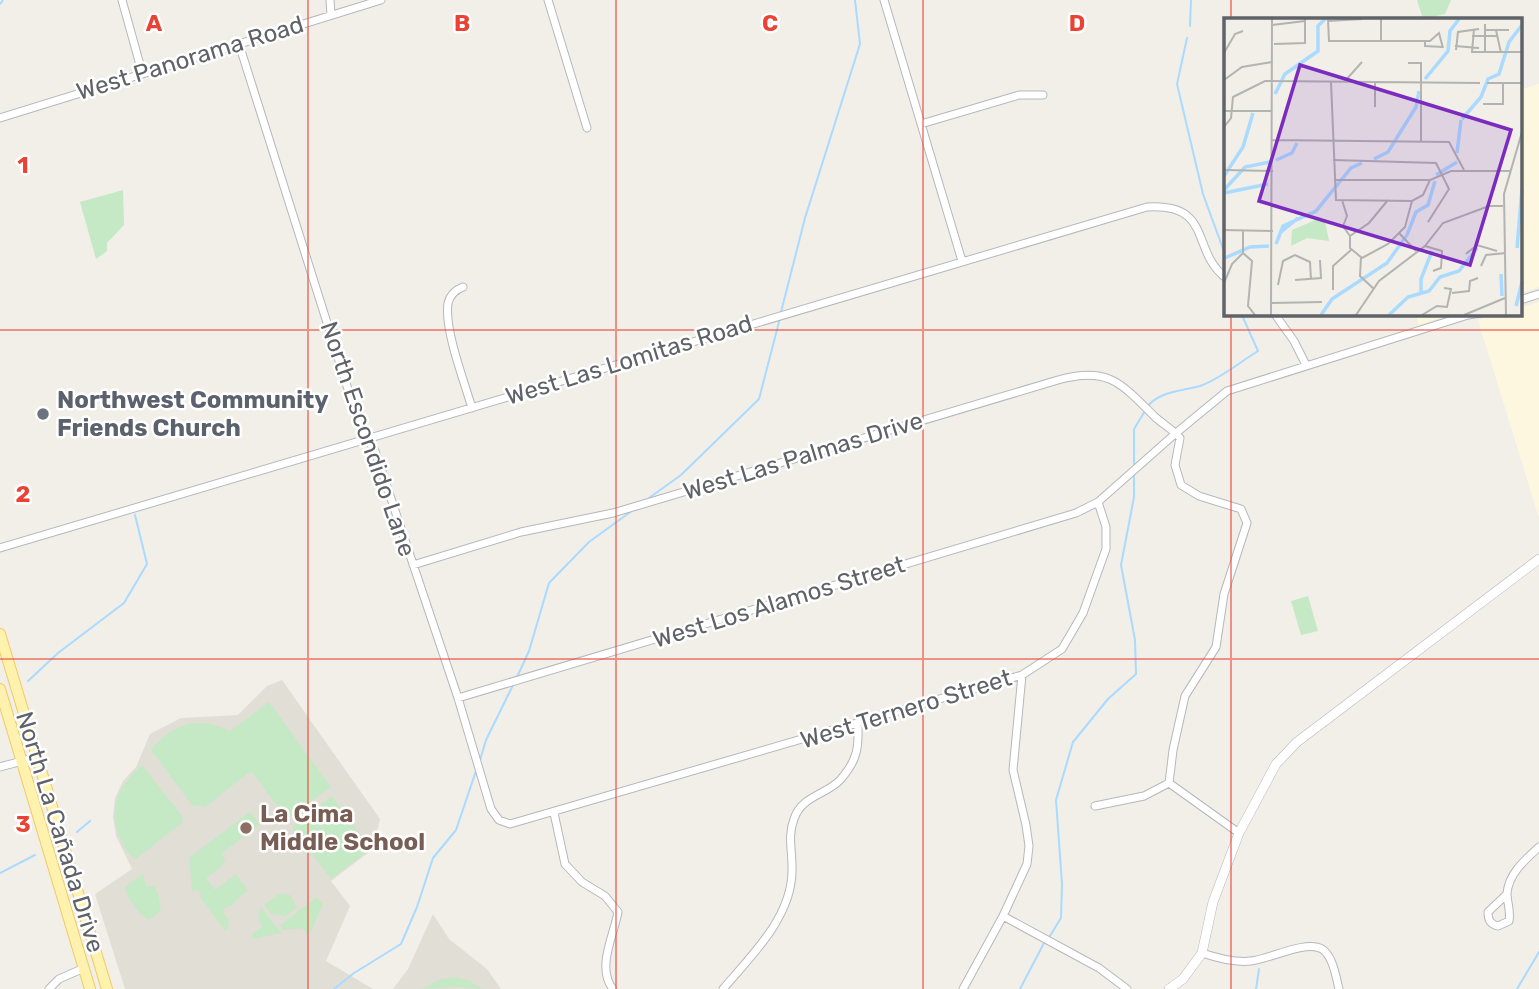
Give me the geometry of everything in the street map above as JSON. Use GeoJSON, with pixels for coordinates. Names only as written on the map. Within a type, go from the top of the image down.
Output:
{"type":"FeatureCollection","features":[{"type":"Feature","properties":{"kind":"main road","name":"North La Cañada Drive"},"geometry":{"type":"LineString","coordinates":[[0,634],[107,989]]}},
{"type":"Feature","properties":{"kind":"main road","name":"North La Cañada Drive"},"geometry":{"type":"LineString","coordinates":[[0,689],[90,989]]}},
{"type":"Feature","properties":{"kind":"street"},"geometry":{"type":"LineString","coordinates":[[121,0],[142,72]]}},
{"type":"Feature","properties":{"kind":"street"},"geometry":{"type":"LineString","coordinates":[[330,0],[331,15]]}},
{"type":"Feature","properties":{"kind":"street","name":"West Panorama Road"},"geometry":{"type":"LineString","coordinates":[[0,118],[380,0]]}},
{"type":"Feature","properties":{"kind":"street"},"geometry":{"type":"LineString","coordinates":[[548,0],[587,128]]}},
{"type":"Feature","properties":{"kind":"street"},"geometry":{"type":"LineString","coordinates":[[884,0],[962,261]]}},
{"type":"Feature","properties":{"kind":"street","name":"North Escondido Lane"},"geometry":{"type":"LineString","coordinates":[[239,44],[359,424],[375,451],[458,698],[491,808],[499,820],[510,824]]}},
{"type":"Feature","properties":{"kind":"street"},"geometry":{"type":"LineString","coordinates":[[921,124],[1019,95],[1043,95]]}},
{"type":"Feature","properties":{"kind":"street","name":"West Las Lomitas Road"},"geometry":{"type":"LineString","coordinates":[[0,548],[1133,210],[1160,206],[1180,210],[1193,222],[1215,266],[1224,276]]}},
{"type":"Feature","properties":{"kind":"street"},"geometry":{"type":"LineString","coordinates":[[463,287],[452,294],[448,303],[449,329],[472,408]]}},
{"type":"Feature","properties":{"kind":"street"},"geometry":{"type":"LineString","coordinates":[[1522,299],[1539,294]]}},
{"type":"Feature","properties":{"kind":"street"},"geometry":{"type":"LineString","coordinates":[[1275,315],[1294,341],[1306,365]]}},
{"type":"Feature","properties":{"kind":"street"},"geometry":{"type":"LineString","coordinates":[[1098,502],[1227,391],[1468,315]]}},
{"type":"Feature","properties":{"kind":"street","name":"West Las Palmas Drive"},"geometry":{"type":"LineString","coordinates":[[412,565],[521,531],[613,513],[1079,374],[1103,376],[1115,381],[1176,433]]}},
{"type":"Feature","properties":{"kind":"street"},"geometry":{"type":"LineString","coordinates":[[1169,783],[1185,696],[1216,647],[1224,594],[1247,523],[1241,509],[1199,496],[1181,485],[1175,465],[1181,442],[1176,433]]}},
{"type":"Feature","properties":{"kind":"street","name":"West Ternero Street"},"geometry":{"type":"LineString","coordinates":[[510,824],[1022,675],[1062,649],[1083,613],[1106,549],[1106,527],[1098,502]]}},
{"type":"Feature","properties":{"kind":"street","name":"West Los Alamos Street"},"geometry":{"type":"LineString","coordinates":[[458,698],[1076,513],[1098,502]]}},
{"type":"Feature","properties":{"kind":"street"},"geometry":{"type":"LineString","coordinates":[[1170,989],[1183,979],[1202,953],[1213,902],[1239,833],[1276,764],[1297,742],[1539,559]]}},
{"type":"Feature","properties":{"kind":"street"},"geometry":{"type":"LineString","coordinates":[[963,989],[1003,916],[1027,864],[1026,825],[1013,770],[1022,675]]}},
{"type":"Feature","properties":{"kind":"street"},"geometry":{"type":"LineString","coordinates":[[723,989],[757,949],[779,915],[789,895],[792,871],[789,839],[794,817],[804,802],[841,780],[856,755],[858,724]]}},
{"type":"Feature","properties":{"kind":"street"},"geometry":{"type":"LineString","coordinates":[[0,767],[37,757]]}},
{"type":"Feature","properties":{"kind":"street"},"geometry":{"type":"LineString","coordinates":[[1096,806],[1144,796],[1169,783]]}},
{"type":"Feature","properties":{"kind":"street"},"geometry":{"type":"LineString","coordinates":[[1169,783],[1239,833]]}},
{"type":"Feature","properties":{"kind":"street"},"geometry":{"type":"LineString","coordinates":[[554,813],[565,864],[582,881],[605,896],[618,912],[605,969],[613,989]]}},
{"type":"Feature","properties":{"kind":"street"},"geometry":{"type":"LineString","coordinates":[[1507,894],[1512,877],[1539,847]]}},
{"type":"Feature","properties":{"kind":"street"},"geometry":{"type":"LineString","coordinates":[[1003,916],[1099,968],[1127,989]]}},
{"type":"Feature","properties":{"kind":"street"},"geometry":{"type":"LineString","coordinates":[[1202,953],[1216,958],[1252,961],[1312,946],[1324,950],[1332,964],[1339,989]]}},
{"type":"Feature","properties":{"kind":"street"},"geometry":{"type":"LineString","coordinates":[[49,989],[59,979],[84,968]]}},
{"type":"Feature","properties":{"kind":"shaded area"},"geometry":{"type":"Polygon","coordinates":[[[1539,84],[1539,287],[1522,292],[1522,89],[1539,84]]]}},
{"type":"Feature","properties":{"kind":"shaded area"},"geometry":{"type":"Polygon","coordinates":[[[1539,302],[1539,518],[1478,320],[1495,315],[1522,315],[1522,307],[1539,302]]]}},
{"type":"Feature","properties":{"kind":"shaded area"},"geometry":{"type":"Polygon","coordinates":[[[1416,315],[1449,315],[1419,325],[1416,315]]]}},
{"type":"Feature","properties":{"kind":"shaded area","name":"La Cima Middle School"},"geometry":{"type":"Polygon","coordinates":[[[282,680],[380,819],[373,849],[331,881],[350,906],[326,961],[373,989],[125,989],[95,894],[132,869],[116,836],[113,817],[115,798],[123,781],[136,767],[150,734],[181,718],[238,715],[267,686],[282,680]]]}},
{"type":"Feature","properties":{"kind":"shaded area","name":"La Cima Middle School"},"geometry":{"type":"Polygon","coordinates":[[[433,914],[449,939],[487,969],[501,989],[393,989],[408,969],[433,914]]]}},
{"type":"Feature","properties":{"kind":"green space"},"geometry":{"type":"Polygon","coordinates":[[[1417,0],[1451,0],[1445,14],[1423,18],[1417,0]]]}},
{"type":"Feature","properties":{"kind":"green space"},"geometry":{"type":"Polygon","coordinates":[[[123,190],[124,225],[107,243],[107,251],[96,259],[80,202],[123,190]]]}},
{"type":"Feature","properties":{"kind":"green space"},"geometry":{"type":"Polygon","coordinates":[[[1308,596],[1318,631],[1301,635],[1291,601],[1308,596]]]}},
{"type":"Feature","properties":{"kind":"green space"},"geometry":{"type":"Polygon","coordinates":[[[269,702],[331,787],[287,819],[251,771],[205,807],[192,805],[151,750],[168,734],[186,725],[207,724],[230,731],[269,702]]]}},
{"type":"Feature","properties":{"kind":"green space"},"geometry":{"type":"Polygon","coordinates":[[[142,765],[183,817],[182,823],[134,860],[119,835],[115,811],[122,787],[142,765]]]}},
{"type":"Feature","properties":{"kind":"green space"},"geometry":{"type":"Polygon","coordinates":[[[332,796],[371,849],[331,879],[292,827],[332,796]]]}},
{"type":"Feature","properties":{"kind":"green space"},"geometry":{"type":"Polygon","coordinates":[[[250,812],[260,824],[221,854],[225,859],[224,864],[206,878],[215,890],[236,874],[248,891],[233,905],[224,908],[224,914],[229,920],[225,931],[200,897],[198,890],[192,891],[189,858],[250,812]]]}},
{"type":"Feature","properties":{"kind":"green space"},"geometry":{"type":"Polygon","coordinates":[[[143,873],[146,887],[155,885],[161,911],[149,920],[134,905],[125,887],[143,873]]]}},
{"type":"Feature","properties":{"kind":"green space"},"geometry":{"type":"Polygon","coordinates":[[[280,893],[290,895],[297,907],[286,916],[271,914],[264,905],[280,893]]]}},
{"type":"Feature","properties":{"kind":"green space"},"geometry":{"type":"Polygon","coordinates":[[[317,897],[323,904],[309,936],[302,928],[283,930],[280,925],[317,897]]]}},
{"type":"Feature","properties":{"kind":"green space"},"geometry":{"type":"Polygon","coordinates":[[[261,907],[281,933],[252,939],[252,934],[262,927],[258,916],[261,907]]]}},
{"type":"Feature","properties":{"kind":"green space"},"geometry":{"type":"Polygon","coordinates":[[[455,977],[470,981],[482,989],[422,989],[440,979],[455,977]]]}},
{"type":"Feature","properties":{"kind":"waterway"},"geometry":{"type":"LineString","coordinates":[[0,4],[3,0]]}},
{"type":"Feature","properties":{"kind":"waterway"},"geometry":{"type":"LineString","coordinates":[[781,312],[805,218],[860,44],[855,0]]}},
{"type":"Feature","properties":{"kind":"waterway"},"geometry":{"type":"LineString","coordinates":[[1190,26],[1191,0]]}},
{"type":"Feature","properties":{"kind":"waterway"},"geometry":{"type":"LineString","coordinates":[[1187,38],[1177,84],[1203,194],[1224,252]]}},
{"type":"Feature","properties":{"kind":"waterway"},"geometry":{"type":"LineString","coordinates":[[1148,406],[1165,394],[1207,383],[1258,351],[1242,315]]}},
{"type":"Feature","properties":{"kind":"waterway"},"geometry":{"type":"LineString","coordinates":[[649,498],[681,475],[759,399],[780,318]]}},
{"type":"Feature","properties":{"kind":"waterway"},"geometry":{"type":"LineString","coordinates":[[1134,465],[1134,429],[1145,411]]}},
{"type":"Feature","properties":{"kind":"waterway"},"geometry":{"type":"LineString","coordinates":[[1048,939],[1061,918],[1062,884],[1056,800],[1073,742],[1108,699],[1136,674],[1135,640],[1121,565],[1134,497],[1134,474]]}},
{"type":"Feature","properties":{"kind":"waterway"},"geometry":{"type":"LineString","coordinates":[[517,677],[529,651],[549,583],[589,542],[633,510]]}},
{"type":"Feature","properties":{"kind":"waterway"},"geometry":{"type":"LineString","coordinates":[[28,681],[58,653],[124,603],[147,564],[135,515]]}},
{"type":"Feature","properties":{"kind":"waterway"},"geometry":{"type":"LineString","coordinates":[[480,760],[486,740],[513,685]]}},
{"type":"Feature","properties":{"kind":"waterway"},"geometry":{"type":"LineString","coordinates":[[334,989],[354,973],[401,944],[433,858],[456,830],[477,768]]}},
{"type":"Feature","properties":{"kind":"waterway"},"geometry":{"type":"LineString","coordinates":[[77,832],[90,821]]}},
{"type":"Feature","properties":{"kind":"waterway"},"geometry":{"type":"LineString","coordinates":[[0,873],[35,855]]}},
{"type":"Feature","properties":{"kind":"waterway"},"geometry":{"type":"LineString","coordinates":[[1020,989],[1044,943]]}},
{"type":"Feature","properties":{"kind":"waterway"},"geometry":{"type":"LineString","coordinates":[[1517,989],[1539,952]]}},
{"type":"Feature","properties":{"kind":"waterway"},"geometry":{"type":"LineString","coordinates":[[1256,989],[1259,969]]}},
{"type":"Feature","properties":{"kind":"place","name":"Northwest Community Friends Church"},"geometry":{"type":"Point","coordinates":[43,414]}},
{"type":"Feature","properties":{"kind":"place","name":"La Cima Middle School"},"geometry":{"type":"Point","coordinates":[246,828]}}]}
